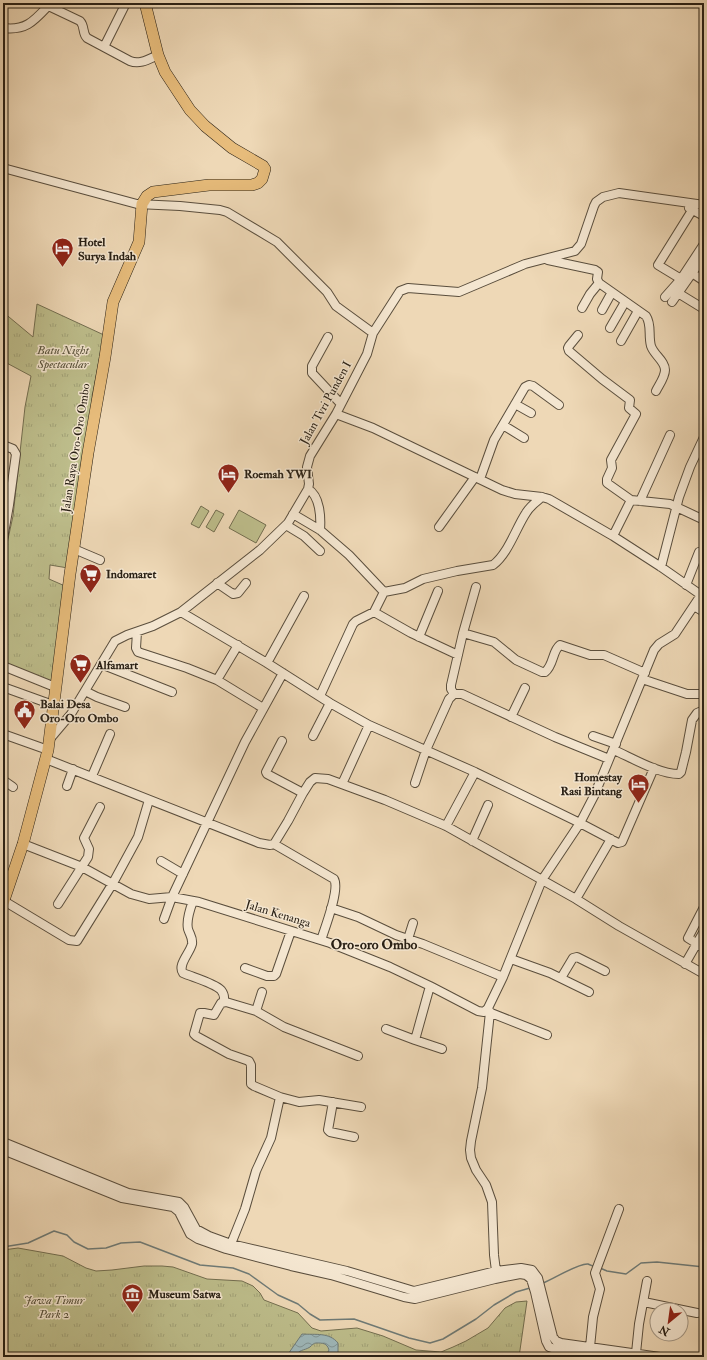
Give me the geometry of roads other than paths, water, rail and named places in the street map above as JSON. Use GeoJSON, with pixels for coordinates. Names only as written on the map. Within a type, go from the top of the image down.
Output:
{"type":"FeatureCollection","features":[{"type":"Feature","properties":{"kind":"main road"},"geometry":{"type":"LineString","coordinates":[[142,204],[147,196],[153,192],[209,185],[246,186],[255,184],[262,179],[266,169],[232,148],[194,116],[165,72],[158,55],[145,3]]}},
{"type":"Feature","properties":{"kind":"main road","name":"Jalan Raya Oro-Oro Ombo"},"geometry":{"type":"LineString","coordinates":[[3,902],[23,844],[48,750],[74,549],[113,302],[139,242],[142,204]]}},
{"type":"Feature","properties":{"kind":"street"},"geometry":{"type":"LineString","coordinates":[[3,28],[21,28],[27,25],[35,20],[45,4],[80,21],[84,25],[85,36],[135,63],[140,63],[158,55]]}},
{"type":"Feature","properties":{"kind":"street"},"geometry":{"type":"LineString","coordinates":[[104,47],[124,7]]}},
{"type":"Feature","properties":{"kind":"street"},"geometry":{"type":"LineString","coordinates":[[3,168],[137,204],[180,206],[227,212],[277,242],[326,292],[336,306],[373,333]]}},
{"type":"Feature","properties":{"kind":"street","name":"Jalan Tvri Punden I"},"geometry":{"type":"LineString","coordinates":[[308,489],[309,484],[307,467],[310,456],[336,414],[367,354],[373,333],[396,295],[404,289],[408,288],[459,292],[526,264],[575,251],[581,244],[594,206],[603,197],[619,193],[698,206]]}},
{"type":"Feature","properties":{"kind":"street"},"geometry":{"type":"LineString","coordinates":[[683,205],[698,206]]}},
{"type":"Feature","properties":{"kind":"street"},"geometry":{"type":"LineString","coordinates":[[698,206],[704,216]]}},
{"type":"Feature","properties":{"kind":"street"},"geometry":{"type":"LineString","coordinates":[[680,279],[658,265],[698,206]]}},
{"type":"Feature","properties":{"kind":"street"},"geometry":{"type":"LineString","coordinates":[[665,297],[680,279],[704,244]]}},
{"type":"Feature","properties":{"kind":"street"},"geometry":{"type":"LineString","coordinates":[[672,302],[704,256]]}},
{"type":"Feature","properties":{"kind":"street"},"geometry":{"type":"LineString","coordinates":[[543,259],[595,270],[598,272],[598,283],[582,308]]}},
{"type":"Feature","properties":{"kind":"street"},"geometry":{"type":"LineString","coordinates":[[692,273],[704,281]]}},
{"type":"Feature","properties":{"kind":"street"},"geometry":{"type":"LineString","coordinates":[[598,283],[646,316],[650,321],[649,336],[652,348],[665,366],[665,373],[656,390]]}},
{"type":"Feature","properties":{"kind":"street"},"geometry":{"type":"LineString","coordinates":[[602,310],[612,292]]}},
{"type":"Feature","properties":{"kind":"street"},"geometry":{"type":"LineString","coordinates":[[678,293],[704,309]]}},
{"type":"Feature","properties":{"kind":"street"},"geometry":{"type":"LineString","coordinates":[[610,328],[624,302]]}},
{"type":"Feature","properties":{"kind":"street"},"geometry":{"type":"LineString","coordinates":[[621,341],[638,311]]}},
{"type":"Feature","properties":{"kind":"street"},"geometry":{"type":"LineString","coordinates":[[578,335],[569,346],[568,350],[602,379],[630,400],[629,408],[636,414],[611,460],[612,468],[607,479],[607,483],[636,500],[664,503],[704,520]]}},
{"type":"Feature","properties":{"kind":"street"},"geometry":{"type":"LineString","coordinates":[[328,337],[312,366],[312,373],[341,404]]}},
{"type":"Feature","properties":{"kind":"street"},"geometry":{"type":"LineString","coordinates":[[439,527],[478,478],[494,440],[525,388],[529,385],[559,405]]}},
{"type":"Feature","properties":{"kind":"street"},"geometry":{"type":"LineString","coordinates":[[515,404],[530,413]]}},
{"type":"Feature","properties":{"kind":"street"},"geometry":{"type":"LineString","coordinates":[[336,414],[373,428],[502,490],[515,494],[549,499],[613,536],[686,585],[703,594],[675,634],[656,646],[594,796],[580,823],[542,880],[511,959],[488,1011],[482,1088],[470,1150],[471,1158],[476,1170],[486,1185],[492,1202],[496,1271]]}},
{"type":"Feature","properties":{"kind":"street"},"geometry":{"type":"LineString","coordinates":[[503,425],[524,438]]}},
{"type":"Feature","properties":{"kind":"street"},"geometry":{"type":"LineString","coordinates":[[613,536],[636,500],[670,435]]}},
{"type":"Feature","properties":{"kind":"street"},"geometry":{"type":"LineString","coordinates":[[661,567],[676,507],[683,486],[704,437]]}},
{"type":"Feature","properties":{"kind":"street"},"geometry":{"type":"LineString","coordinates":[[3,444],[13,449],[16,454],[3,539]]}},
{"type":"Feature","properties":{"kind":"street"},"geometry":{"type":"LineString","coordinates":[[48,750],[115,641],[153,626],[181,612],[260,550],[286,525],[308,489],[314,494],[318,506],[321,519],[320,530]]}},
{"type":"Feature","properties":{"kind":"street"},"geometry":{"type":"LineString","coordinates":[[384,592],[402,589],[422,579],[493,565],[504,553],[530,507],[542,497]]}},
{"type":"Feature","properties":{"kind":"street"},"geometry":{"type":"LineString","coordinates":[[293,514],[320,530],[349,555],[384,592]]}},
{"type":"Feature","properties":{"kind":"street"},"geometry":{"type":"LineString","coordinates":[[286,525],[304,536],[320,551]]}},
{"type":"Feature","properties":{"kind":"street"},"geometry":{"type":"LineString","coordinates":[[74,549],[100,560]]}},
{"type":"Feature","properties":{"kind":"street"},"geometry":{"type":"LineString","coordinates":[[686,585],[699,552]]}},
{"type":"Feature","properties":{"kind":"street"},"geometry":{"type":"LineString","coordinates":[[217,583],[233,594],[238,593],[246,583]]}},
{"type":"Feature","properties":{"kind":"street"},"geometry":{"type":"LineString","coordinates":[[454,694],[451,689],[451,685],[463,633],[476,587]]}},
{"type":"Feature","properties":{"kind":"street"},"geometry":{"type":"LineString","coordinates":[[420,637],[438,591]]}},
{"type":"Feature","properties":{"kind":"street"},"geometry":{"type":"LineString","coordinates":[[320,696],[353,624],[374,612],[384,592]]}},
{"type":"Feature","properties":{"kind":"street"},"geometry":{"type":"LineString","coordinates":[[267,663],[304,596]]}},
{"type":"Feature","properties":{"kind":"street"},"geometry":{"type":"LineString","coordinates":[[694,606],[704,612]]}},
{"type":"Feature","properties":{"kind":"street"},"geometry":{"type":"LineString","coordinates":[[181,612],[238,645],[330,703],[369,725],[475,772],[618,843],[622,842],[654,768]]}},
{"type":"Feature","properties":{"kind":"street"},"geometry":{"type":"LineString","coordinates":[[374,612],[420,637],[458,654]]}},
{"type":"Feature","properties":{"kind":"street"},"geometry":{"type":"LineString","coordinates":[[137,632],[136,648],[138,652],[187,668],[217,680],[263,708]]}},
{"type":"Feature","properties":{"kind":"street"},"geometry":{"type":"LineString","coordinates":[[463,633],[494,642],[516,660],[542,672],[545,672],[550,668],[557,648],[562,646],[590,655],[604,655],[643,676],[687,694],[704,694]]}},
{"type":"Feature","properties":{"kind":"street"},"geometry":{"type":"LineString","coordinates":[[217,680],[238,645]]}},
{"type":"Feature","properties":{"kind":"street"},"geometry":{"type":"LineString","coordinates":[[101,664],[172,692]]}},
{"type":"Feature","properties":{"kind":"street"},"geometry":{"type":"LineString","coordinates":[[3,666],[56,687]]}},
{"type":"Feature","properties":{"kind":"street"},"geometry":{"type":"LineString","coordinates":[[164,919],[172,897],[246,742],[283,673]]}},
{"type":"Feature","properties":{"kind":"street"},"geometry":{"type":"LineString","coordinates":[[3,687],[53,705]]}},
{"type":"Feature","properties":{"kind":"street"},"geometry":{"type":"LineString","coordinates":[[511,717],[525,688]]}},
{"type":"Feature","properties":{"kind":"street"},"geometry":{"type":"LineString","coordinates":[[84,691],[97,697],[126,706]]}},
{"type":"Feature","properties":{"kind":"street"},"geometry":{"type":"LineString","coordinates":[[415,783],[426,750],[449,699],[454,694],[462,694],[555,738],[609,759]]}},
{"type":"Feature","properties":{"kind":"street"},"geometry":{"type":"LineString","coordinates":[[313,736],[330,703]]}},
{"type":"Feature","properties":{"kind":"street"},"geometry":{"type":"LineString","coordinates":[[594,736],[654,768],[678,774],[680,773],[686,752],[692,720],[697,713],[704,710]]}},
{"type":"Feature","properties":{"kind":"street"},"geometry":{"type":"LineString","coordinates":[[52,720],[63,724]]}},
{"type":"Feature","properties":{"kind":"street"},"geometry":{"type":"LineString","coordinates":[[342,784],[369,725]]}},
{"type":"Feature","properties":{"kind":"street"},"geometry":{"type":"LineString","coordinates":[[3,734],[48,750],[73,769],[149,800],[259,843],[270,845],[274,844],[334,879],[336,884],[332,908],[321,940]]}},
{"type":"Feature","properties":{"kind":"street"},"geometry":{"type":"LineString","coordinates":[[92,776],[110,734]]}},
{"type":"Feature","properties":{"kind":"street"},"geometry":{"type":"LineString","coordinates":[[282,741],[266,772],[267,774],[303,793]]}},
{"type":"Feature","properties":{"kind":"street"},"geometry":{"type":"LineString","coordinates":[[67,786],[73,769]]}},
{"type":"Feature","properties":{"kind":"street"},"geometry":{"type":"LineString","coordinates":[[446,826],[475,772]]}},
{"type":"Feature","properties":{"kind":"street"},"geometry":{"type":"LineString","coordinates":[[274,844],[310,782],[315,778],[328,779],[396,804],[446,826],[576,899],[618,926],[704,974]]}},
{"type":"Feature","properties":{"kind":"street"},"geometry":{"type":"LineString","coordinates":[[3,780],[13,787]]}},
{"type":"Feature","properties":{"kind":"street"},"geometry":{"type":"LineString","coordinates":[[3,902],[69,940],[74,941],[79,938],[113,883],[140,832],[149,800]]}},
{"type":"Feature","properties":{"kind":"street"},"geometry":{"type":"LineString","coordinates":[[472,841],[488,804]]}},
{"type":"Feature","properties":{"kind":"street"},"geometry":{"type":"LineString","coordinates":[[58,904],[82,867],[89,852],[84,838],[100,807]]}},
{"type":"Feature","properties":{"kind":"street"},"geometry":{"type":"LineString","coordinates":[[576,899],[611,840]]}},
{"type":"Feature","properties":{"kind":"street","name":"Jalan Kenanga"},"geometry":{"type":"LineString","coordinates":[[23,844],[82,867],[131,894],[140,897],[149,899],[172,897],[193,901],[321,940],[390,967],[478,1011],[488,1011],[546,1035]]}},
{"type":"Feature","properties":{"kind":"street"},"geometry":{"type":"LineString","coordinates":[[161,861],[183,874]]}},
{"type":"Feature","properties":{"kind":"street"},"geometry":{"type":"LineString","coordinates":[[193,901],[189,912],[188,926],[193,941],[191,948],[180,967],[181,971],[182,973],[205,981],[220,989],[225,998],[224,1002],[214,1015],[204,1012],[200,1013],[194,1034],[230,1054],[247,1060],[251,1065],[251,1084],[254,1086],[280,1097],[299,1102],[319,1100],[361,1107]]}},
{"type":"Feature","properties":{"kind":"street"},"geometry":{"type":"LineString","coordinates":[[700,946],[688,939],[688,937],[704,906]]}},
{"type":"Feature","properties":{"kind":"street"},"geometry":{"type":"LineString","coordinates":[[332,908],[358,917],[396,935],[423,944],[503,977]]}},
{"type":"Feature","properties":{"kind":"street"},"geometry":{"type":"LineString","coordinates":[[408,939],[413,923]]}},
{"type":"Feature","properties":{"kind":"street"},"geometry":{"type":"LineString","coordinates":[[245,968],[268,976],[274,976],[291,931]]}},
{"type":"Feature","properties":{"kind":"street"},"geometry":{"type":"LineString","coordinates":[[685,964],[700,946],[704,931]]}},
{"type":"Feature","properties":{"kind":"street"},"geometry":{"type":"LineString","coordinates":[[561,978],[573,958],[576,957],[605,971]]}},
{"type":"Feature","properties":{"kind":"street"},"geometry":{"type":"LineString","coordinates":[[511,959],[561,978],[589,992]]}},
{"type":"Feature","properties":{"kind":"street"},"geometry":{"type":"LineString","coordinates":[[415,1040],[430,986]]}},
{"type":"Feature","properties":{"kind":"street"},"geometry":{"type":"LineString","coordinates":[[256,1011],[262,992]]}},
{"type":"Feature","properties":{"kind":"street"},"geometry":{"type":"LineString","coordinates":[[224,1002],[256,1011],[284,1027],[358,1056]]}},
{"type":"Feature","properties":{"kind":"street"},"geometry":{"type":"LineString","coordinates":[[386,1029],[442,1049]]}},
{"type":"Feature","properties":{"kind":"street"},"geometry":{"type":"LineString","coordinates":[[231,1244],[245,1209],[256,1171],[271,1138],[280,1097]]}},
{"type":"Feature","properties":{"kind":"street"},"geometry":{"type":"LineString","coordinates":[[333,1102],[328,1130],[330,1132],[354,1137]]}},
{"type":"Feature","properties":{"kind":"street"},"geometry":{"type":"LineString","coordinates":[[3,1142],[128,1196],[179,1202],[184,1207],[193,1225],[199,1232],[279,1259]]}},
{"type":"Feature","properties":{"kind":"street"},"geometry":{"type":"LineString","coordinates":[[3,1150],[128,1196],[173,1207],[179,1212],[190,1234],[198,1240],[226,1249],[347,1271],[414,1290],[496,1271],[524,1268],[532,1270],[554,1339],[561,1343],[660,1357]]}},
{"type":"Feature","properties":{"kind":"street"},"geometry":{"type":"LineString","coordinates":[[590,1347],[593,1317],[600,1289],[596,1276],[597,1268],[619,1209]]}},
{"type":"Feature","properties":{"kind":"street"},"geometry":{"type":"LineString","coordinates":[[292,1262],[404,1297],[416,1299],[520,1274],[534,1278]]}},
{"type":"Feature","properties":{"kind":"street"},"geometry":{"type":"LineString","coordinates":[[636,1353],[639,1324],[647,1281]]}},
{"type":"Feature","properties":{"kind":"street"},"geometry":{"type":"LineString","coordinates":[[539,1291],[546,1341],[549,1346],[555,1349],[621,1357]]}},
{"type":"Feature","properties":{"kind":"street"},"geometry":{"type":"LineString","coordinates":[[644,1302],[697,1314]]}},
{"type":"Feature","properties":{"kind":"water"},"geometry":{"type":"Polygon","coordinates":[[[302,1334],[331,1337],[338,1343],[338,1352],[334,1357],[325,1357],[329,1350],[327,1346],[323,1343],[316,1343],[300,1351],[296,1357],[286,1357],[302,1334]]]}},
{"type":"Feature","properties":{"kind":"waterway"},"geometry":{"type":"LineString","coordinates":[[3,1247],[28,1243],[54,1231],[67,1235],[74,1242],[88,1249],[106,1248],[121,1243],[140,1242],[200,1265],[233,1268],[249,1274],[278,1295],[298,1304],[320,1320],[354,1319],[409,1338],[430,1343],[443,1339],[516,1292],[530,1288]]}},
{"type":"Feature","properties":{"kind":"waterway"},"geometry":{"type":"LineString","coordinates":[[600,1268],[607,1271],[626,1274],[641,1263],[657,1262],[704,1267]]}},
{"type":"Feature","properties":{"kind":"waterway"},"geometry":{"type":"LineString","coordinates":[[543,1283],[578,1266],[584,1264],[594,1266]]}},
{"type":"Feature","properties":{"kind":"place","name":"Hotel Surya Indah"},"geometry":{"type":"Point","coordinates":[63,268]}},
{"type":"Feature","properties":{"kind":"place","name":"Roemah YWI"},"geometry":{"type":"Point","coordinates":[228,494]}},
{"type":"Feature","properties":{"kind":"place","name":"Indomaret"},"geometry":{"type":"Point","coordinates":[91,594]}},
{"type":"Feature","properties":{"kind":"place","name":"Alfamart"},"geometry":{"type":"Point","coordinates":[80,684]}},
{"type":"Feature","properties":{"kind":"place","name":"Balai Desa Oro-Oro Ombo"},"geometry":{"type":"Point","coordinates":[25,730]}},
{"type":"Feature","properties":{"kind":"place","name":"Homestay Rasi Bintang"},"geometry":{"type":"Point","coordinates":[638,804]}},
{"type":"Feature","properties":{"kind":"place","name":"Museum Satwa"},"geometry":{"type":"Point","coordinates":[132,1314]}},
{"type":"Feature","properties":{"kind":"district","name":"Oro-oro Ombo"},"geometry":{"type":"Point","coordinates":[374,944]}},
{"type":"Feature","properties":{"kind":"park label","name":"Batu Night Spectacular"},"geometry":{"type":"Point","coordinates":[63,357]}},
{"type":"Feature","properties":{"kind":"park label","name":"Jawa Timur Park 2"},"geometry":{"type":"Point","coordinates":[54,1307]}}]}
